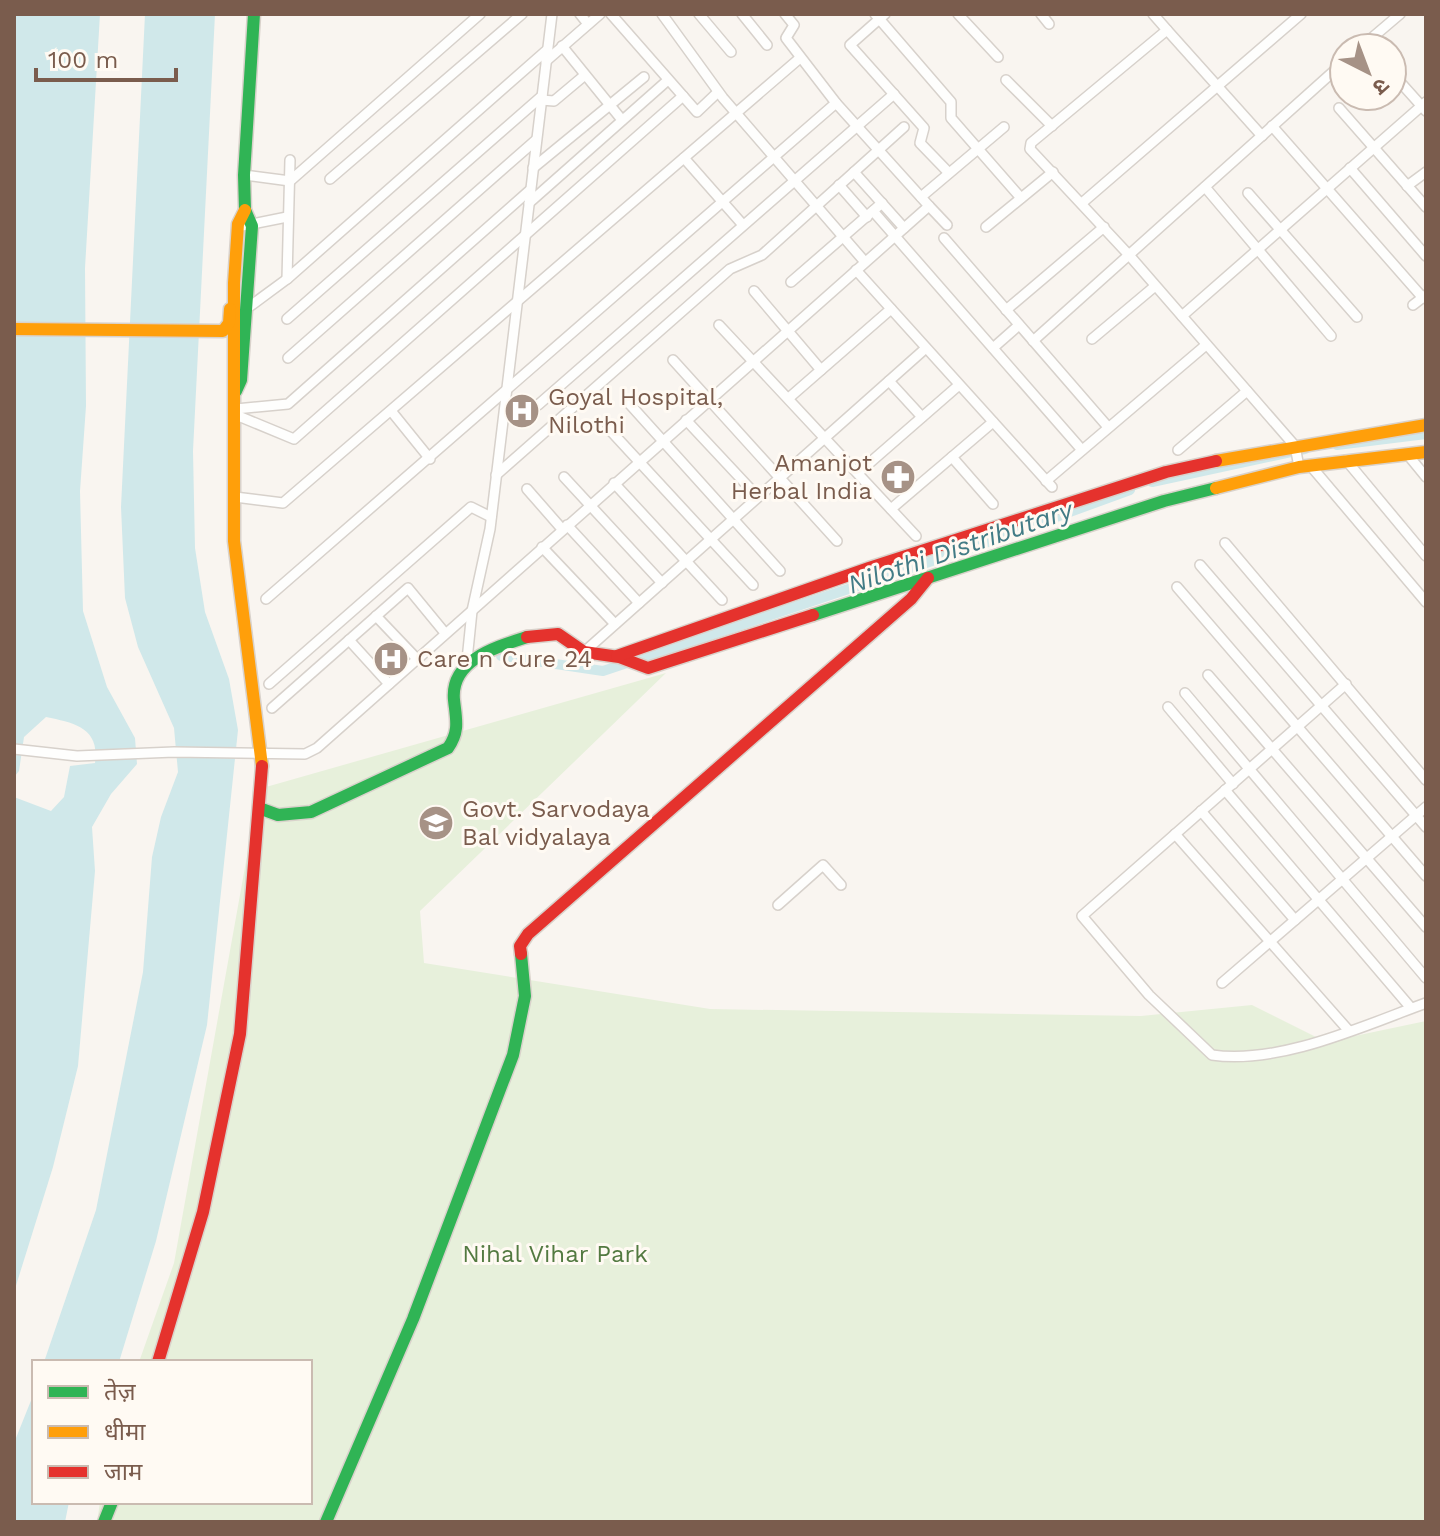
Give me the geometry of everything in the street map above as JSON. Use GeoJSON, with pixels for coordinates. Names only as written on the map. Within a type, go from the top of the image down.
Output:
{"type":"FeatureCollection","features":[{"type":"Feature","properties":{"kind":"street"},"geometry":{"type":"LineString","coordinates":[[249,307],[252,226],[245,210],[244,175],[254,14]]}},
{"type":"Feature","properties":{"kind":"street"},"geometry":{"type":"LineString","coordinates":[[244,175],[290,181],[480,14]]}},
{"type":"Feature","properties":{"kind":"street"},"geometry":{"type":"LineString","coordinates":[[330,179],[522,14]]}},
{"type":"Feature","properties":{"kind":"street"},"geometry":{"type":"LineString","coordinates":[[259,808],[278,815],[311,812],[448,748],[456,732],[453,681],[467,660],[472,611],[491,517],[552,14]]}},
{"type":"Feature","properties":{"kind":"street"},"geometry":{"type":"LineString","coordinates":[[580,14],[588,24]]}},
{"type":"Feature","properties":{"kind":"street"},"geometry":{"type":"LineString","coordinates":[[232,332],[249,307],[287,279],[547,55],[600,14]]}},
{"type":"Feature","properties":{"kind":"street"},"geometry":{"type":"LineString","coordinates":[[611,14],[697,112],[718,92]]}},
{"type":"Feature","properties":{"kind":"street"},"geometry":{"type":"LineString","coordinates":[[662,14],[718,92],[865,262]]}},
{"type":"Feature","properties":{"kind":"street"},"geometry":{"type":"LineString","coordinates":[[699,14],[731,52]]}},
{"type":"Feature","properties":{"kind":"street"},"geometry":{"type":"LineString","coordinates":[[742,14],[767,45]]}},
{"type":"Feature","properties":{"kind":"street"},"geometry":{"type":"LineString","coordinates":[[785,14],[794,25],[785,35],[800,58],[836,103],[947,225]]}},
{"type":"Feature","properties":{"kind":"street"},"geometry":{"type":"LineString","coordinates":[[958,14],[998,57]]}},
{"type":"Feature","properties":{"kind":"street"},"geometry":{"type":"LineString","coordinates":[[1041,14],[1049,24]]}},
{"type":"Feature","properties":{"kind":"street"},"geometry":{"type":"LineString","coordinates":[[1082,203],[1301,14]]}},
{"type":"Feature","properties":{"kind":"street"},"geometry":{"type":"LineString","coordinates":[[1380,32],[1400,14]]}},
{"type":"Feature","properties":{"kind":"street"},"geometry":{"type":"LineString","coordinates":[[949,173],[920,143],[924,128],[850,45],[880,16],[951,102],[951,118],[1021,198]]}},
{"type":"Feature","properties":{"kind":"street"},"geometry":{"type":"LineString","coordinates":[[1160,16],[1167,30],[1262,136]]}},
{"type":"Feature","properties":{"kind":"street"},"geometry":{"type":"LineString","coordinates":[[1167,30],[1029,146],[1129,255],[1426,602]]}},
{"type":"Feature","properties":{"kind":"street"},"geometry":{"type":"LineString","coordinates":[[562,46],[622,120]]}},
{"type":"Feature","properties":{"kind":"street"},"geometry":{"type":"LineString","coordinates":[[235,497],[283,503],[800,58]]}},
{"type":"Feature","properties":{"kind":"street"},"geometry":{"type":"LineString","coordinates":[[542,98],[554,101],[585,75]]}},
{"type":"Feature","properties":{"kind":"street"},"geometry":{"type":"LineString","coordinates":[[1033,341],[1328,76]]}},
{"type":"Feature","properties":{"kind":"street"},"geometry":{"type":"LineString","coordinates":[[533,168],[644,77]]}},
{"type":"Feature","properties":{"kind":"street"},"geometry":{"type":"LineString","coordinates":[[529,203],[668,80]]}},
{"type":"Feature","properties":{"kind":"street"},"geometry":{"type":"LineString","coordinates":[[1006,80],[1052,126]]}},
{"type":"Feature","properties":{"kind":"street"},"geometry":{"type":"LineString","coordinates":[[1182,316],[1350,168],[1425,107],[1408,89]]}},
{"type":"Feature","properties":{"kind":"street"},"geometry":{"type":"LineString","coordinates":[[538,405],[894,94]]}},
{"type":"Feature","properties":{"kind":"street"},"geometry":{"type":"LineString","coordinates":[[236,412],[294,439],[683,96]]}},
{"type":"Feature","properties":{"kind":"street"},"geometry":{"type":"LineString","coordinates":[[287,319],[542,98]]}},
{"type":"Feature","properties":{"kind":"street"},"geometry":{"type":"LineString","coordinates":[[266,599],[836,103]]}},
{"type":"Feature","properties":{"kind":"street"},"geometry":{"type":"LineString","coordinates":[[1342,112],[1426,207]]}},
{"type":"Feature","properties":{"kind":"street"},"geometry":{"type":"LineString","coordinates":[[1272,126],[1424,296],[1413,305]]}},
{"type":"Feature","properties":{"kind":"street"},"geometry":{"type":"LineString","coordinates":[[496,475],[730,269],[762,255],[904,127]]}},
{"type":"Feature","properties":{"kind":"street"},"geometry":{"type":"LineString","coordinates":[[921,197],[1004,127]]}},
{"type":"Feature","properties":{"kind":"street"},"geometry":{"type":"LineString","coordinates":[[288,358],[536,140]]}},
{"type":"Feature","properties":{"kind":"street"},"geometry":{"type":"LineString","coordinates":[[684,158],[743,225]]}},
{"type":"Feature","properties":{"kind":"street"},"geometry":{"type":"LineString","coordinates":[[287,279],[290,160]]}},
{"type":"Feature","properties":{"kind":"street"},"geometry":{"type":"LineString","coordinates":[[1350,168],[1426,256]]}},
{"type":"Feature","properties":{"kind":"street"},"geometry":{"type":"LineString","coordinates":[[854,172],[904,228]]}},
{"type":"Feature","properties":{"kind":"street"},"geometry":{"type":"LineString","coordinates":[[986,227],[1053,172]]}},
{"type":"Feature","properties":{"kind":"street"},"geometry":{"type":"LineString","coordinates":[[1407,186],[1426,172]]}},
{"type":"Feature","properties":{"kind":"street"},"geometry":{"type":"LineString","coordinates":[[839,185],[895,236],[1082,450]]}},
{"type":"Feature","properties":{"kind":"street"},"geometry":{"type":"LineString","coordinates":[[1205,187],[1331,336]]}},
{"type":"Feature","properties":{"kind":"street"},"geometry":{"type":"LineString","coordinates":[[236,412],[288,404],[530,190]]}},
{"type":"Feature","properties":{"kind":"street"},"geometry":{"type":"LineString","coordinates":[[1248,193],[1357,317]]}},
{"type":"Feature","properties":{"kind":"street"},"geometry":{"type":"LineString","coordinates":[[791,282],[882,203]]}},
{"type":"Feature","properties":{"kind":"street"},"geometry":{"type":"LineString","coordinates":[[14,749],[77,756],[246,751],[305,754],[317,748],[752,359],[929,206]]}},
{"type":"Feature","properties":{"kind":"street"},"geometry":{"type":"LineString","coordinates":[[159,1360],[203,1212],[240,1034],[259,808],[263,753],[236,563],[236,391],[241,380],[229,323],[237,227],[245,210]]}},
{"type":"Feature","properties":{"kind":"street"},"geometry":{"type":"LineString","coordinates":[[237,227],[287,217]]}},
{"type":"Feature","properties":{"kind":"street"},"geometry":{"type":"LineString","coordinates":[[1006,310],[1104,227]]}},
{"type":"Feature","properties":{"kind":"street"},"geometry":{"type":"LineString","coordinates":[[944,238],[1108,427]]}},
{"type":"Feature","properties":{"kind":"street"},"geometry":{"type":"LineString","coordinates":[[856,270],[1049,484],[1082,450],[1206,345]]}},
{"type":"Feature","properties":{"kind":"street"},"geometry":{"type":"LineString","coordinates":[[1092,339],[1154,287]]}},
{"type":"Feature","properties":{"kind":"street"},"geometry":{"type":"LineString","coordinates":[[754,291],[821,370]]}},
{"type":"Feature","properties":{"kind":"street"},"geometry":{"type":"LineString","coordinates":[[790,397],[891,309]]}},
{"type":"Feature","properties":{"kind":"street"},"geometry":{"type":"LineString","coordinates":[[719,325],[790,397],[916,536]]}},
{"type":"Feature","properties":{"kind":"street"},"geometry":{"type":"LineString","coordinates":[[993,348],[1019,325]]}},
{"type":"Feature","properties":{"kind":"street"},"geometry":{"type":"LineString","coordinates":[[14,329],[232,332]]}},
{"type":"Feature","properties":{"kind":"street"},"geometry":{"type":"LineString","coordinates":[[14,336],[95,331]]}},
{"type":"Feature","properties":{"kind":"street"},"geometry":{"type":"LineString","coordinates":[[584,652],[926,348]]}},
{"type":"Feature","properties":{"kind":"street"},"geometry":{"type":"LineString","coordinates":[[673,360],[837,541]]}},
{"type":"Feature","properties":{"kind":"street"},"geometry":{"type":"LineString","coordinates":[[889,381],[922,417]]}},
{"type":"Feature","properties":{"kind":"street"},"geometry":{"type":"LineString","coordinates":[[858,473],[959,385]]}},
{"type":"Feature","properties":{"kind":"street"},"geometry":{"type":"LineString","coordinates":[[1178,450],[1247,391]]}},
{"type":"Feature","properties":{"kind":"street"},"geometry":{"type":"LineString","coordinates":[[626,400],[780,571]]}},
{"type":"Feature","properties":{"kind":"street"},"geometry":{"type":"LineString","coordinates":[[392,412],[430,459]]}},
{"type":"Feature","properties":{"kind":"street"},"geometry":{"type":"LineString","coordinates":[[686,420],[758,497]]}},
{"type":"Feature","properties":{"kind":"street"},"geometry":{"type":"LineString","coordinates":[[891,509],[993,422]]}},
{"type":"Feature","properties":{"kind":"street"},"geometry":{"type":"LineString","coordinates":[[467,660],[549,633],[561,635],[584,652],[660,665],[1300,458],[1426,425]]}},
{"type":"Feature","properties":{"kind":"street"},"geometry":{"type":"LineString","coordinates":[[608,428],[753,585]]}},
{"type":"Feature","properties":{"kind":"street"},"geometry":{"type":"LineString","coordinates":[[624,661],[854,573],[1166,472],[1300,458],[1346,460],[1426,452]]}},
{"type":"Feature","properties":{"kind":"street"},"geometry":{"type":"LineString","coordinates":[[1408,455],[1426,477]]}},
{"type":"Feature","properties":{"kind":"street"},"geometry":{"type":"LineString","coordinates":[[952,457],[993,504]]}},
{"type":"Feature","properties":{"kind":"street"},"geometry":{"type":"LineString","coordinates":[[1346,460],[1425,552]]}},
{"type":"Feature","properties":{"kind":"street"},"geometry":{"type":"LineString","coordinates":[[564,477],[592,503],[662,583]]}},
{"type":"Feature","properties":{"kind":"street"},"geometry":{"type":"LineString","coordinates":[[614,483],[722,600]]}},
{"type":"Feature","properties":{"kind":"street"},"geometry":{"type":"LineString","coordinates":[[527,489],[639,603]]}},
{"type":"Feature","properties":{"kind":"street"},"geometry":{"type":"LineString","coordinates":[[269,684],[471,507],[491,517]]}},
{"type":"Feature","properties":{"kind":"street"},"geometry":{"type":"LineString","coordinates":[[1225,543],[1426,780]]}},
{"type":"Feature","properties":{"kind":"street"},"geometry":{"type":"LineString","coordinates":[[542,547],[615,624]]}},
{"type":"Feature","properties":{"kind":"street"},"geometry":{"type":"LineString","coordinates":[[1200,565],[1426,827]]}},
{"type":"Feature","properties":{"kind":"street"},"geometry":{"type":"LineString","coordinates":[[326,1522],[413,1319],[513,1055],[525,996],[520,946],[528,934],[911,599],[928,578]]}},
{"type":"Feature","properties":{"kind":"street"},"geometry":{"type":"LineString","coordinates":[[1177,587],[1426,876]]}},
{"type":"Feature","properties":{"kind":"street"},"geometry":{"type":"LineString","coordinates":[[272,708],[408,588],[445,633]]}},
{"type":"Feature","properties":{"kind":"street"},"geometry":{"type":"LineString","coordinates":[[376,616],[417,659]]}},
{"type":"Feature","properties":{"kind":"street"},"geometry":{"type":"LineString","coordinates":[[349,640],[389,684]]}},
{"type":"Feature","properties":{"kind":"street"},"geometry":{"type":"LineString","coordinates":[[1208,675],[1426,927]]}},
{"type":"Feature","properties":{"kind":"street"},"geometry":{"type":"LineString","coordinates":[[1346,684],[1082,916],[1138,983],[1212,1055],[1268,1054],[1349,1031],[1426,1003]]}},
{"type":"Feature","properties":{"kind":"street"},"geometry":{"type":"LineString","coordinates":[[1185,693],[1426,978]]}},
{"type":"Feature","properties":{"kind":"street"},"geometry":{"type":"LineString","coordinates":[[1168,707],[1318,900],[1411,1008]]}},
{"type":"Feature","properties":{"kind":"street"},"geometry":{"type":"LineString","coordinates":[[1222,983],[1426,807]]}},
{"type":"Feature","properties":{"kind":"street"},"geometry":{"type":"LineString","coordinates":[[1201,811],[1295,920]]}},
{"type":"Feature","properties":{"kind":"street"},"geometry":{"type":"LineString","coordinates":[[1175,834],[1349,1031]]}},
{"type":"Feature","properties":{"kind":"street"},"geometry":{"type":"LineString","coordinates":[[778,905],[823,865],[841,885]]}},
{"type":"Feature","properties":{"kind":"green space","name":"Nihal Vihar Park"},"geometry":{"type":"Polygon","coordinates":[[[666,673],[420,911],[424,963],[710,1009],[1141,1016],[1252,1005],[1326,1042],[1426,1021],[1426,1522],[97,1522],[100,1504],[312,1504],[312,1360],[140,1360],[174,1263],[259,789],[666,673]]]}},
{"type":"Feature","properties":{"kind":"water"},"geometry":{"type":"Polygon","coordinates":[[[14,14],[100,14],[85,268],[86,406],[80,491],[83,611],[107,687],[135,738],[137,764],[111,794],[92,827],[95,871],[78,1066],[53,1167],[14,1292],[14,797],[51,811],[64,797],[70,766],[95,763],[96,751],[94,742],[83,729],[46,717],[24,737],[19,771],[14,777],[14,14]]]}},
{"type":"Feature","properties":{"kind":"water"},"geometry":{"type":"Polygon","coordinates":[[[145,14],[215,14],[193,451],[195,548],[205,612],[229,679],[238,730],[207,1025],[156,1241],[120,1360],[45,1360],[96,1210],[143,972],[152,857],[161,817],[178,772],[174,728],[138,647],[125,598],[121,507],[145,14]]]}},
{"type":"Feature","properties":{"kind":"water"},"geometry":{"type":"Polygon","coordinates":[[[32,1398],[32,1504],[69,1504],[65,1522],[14,1522],[14,1443],[32,1398]]]}},
{"type":"Feature","properties":{"kind":"waterway","name":"Nilothi Distributary"},"geometry":{"type":"LineString","coordinates":[[1337,445],[1426,434]]}},
{"type":"Feature","properties":{"kind":"waterway","name":"Nilothi Distributary"},"geometry":{"type":"LineString","coordinates":[[1152,482],[1305,449]]}},
{"type":"Feature","properties":{"kind":"waterway","name":"Nilothi Distributary"},"geometry":{"type":"LineString","coordinates":[[501,656],[603,671],[977,546],[1130,490]]}},
{"type":"Feature","properties":{"kind":"traffic: fast"},"geometry":{"type":"LineString","coordinates":[[236,391],[241,380],[252,226],[245,210],[244,175],[254,14]]}},
{"type":"Feature","properties":{"kind":"traffic: fast"},"geometry":{"type":"LineString","coordinates":[[813,615],[1164,501],[1216,488]]}},
{"type":"Feature","properties":{"kind":"traffic: fast"},"geometry":{"type":"LineString","coordinates":[[259,808],[278,815],[311,812],[448,748],[456,730],[454,700],[459,675],[477,657],[527,637]]}},
{"type":"Feature","properties":{"kind":"traffic: fast"},"geometry":{"type":"LineString","coordinates":[[326,1522],[413,1319],[513,1055],[525,996],[521,954]]}},
{"type":"Feature","properties":{"kind":"traffic: fast"},"geometry":{"type":"LineString","coordinates":[[104,1522],[111,1504]]}},
{"type":"Feature","properties":{"kind":"traffic: slow"},"geometry":{"type":"LineString","coordinates":[[245,210],[238,224],[234,283],[234,541],[262,766]]}},
{"type":"Feature","properties":{"kind":"traffic: slow"},"geometry":{"type":"LineString","coordinates":[[14,329],[223,331],[229,323],[230,309]]}},
{"type":"Feature","properties":{"kind":"traffic: slow"},"geometry":{"type":"LineString","coordinates":[[1216,461],[1426,425]]}},
{"type":"Feature","properties":{"kind":"traffic: slow"},"geometry":{"type":"LineString","coordinates":[[1216,488],[1299,467],[1426,452]]}},
{"type":"Feature","properties":{"kind":"traffic: jam"},"geometry":{"type":"LineString","coordinates":[[617,656],[869,568],[1166,472],[1216,461]]}},
{"type":"Feature","properties":{"kind":"traffic: jam"},"geometry":{"type":"LineString","coordinates":[[521,954],[520,946],[528,934],[911,599],[928,578]]}},
{"type":"Feature","properties":{"kind":"traffic: jam"},"geometry":{"type":"LineString","coordinates":[[527,637],[558,634],[584,652],[619,657],[648,668],[813,615]]}},
{"type":"Feature","properties":{"kind":"traffic: jam"},"geometry":{"type":"LineString","coordinates":[[159,1360],[203,1212],[240,1034],[262,766]]}},
{"type":"Feature","properties":{"kind":"place","name":"Goyal Hospital, Nilothi"},"geometry":{"type":"Point","coordinates":[522,411]}},
{"type":"Feature","properties":{"kind":"place","name":"Amanjot Herbal India"},"geometry":{"type":"Point","coordinates":[898,477]}},
{"type":"Feature","properties":{"kind":"place","name":"Care n Cure 24"},"geometry":{"type":"Point","coordinates":[391,659]}},
{"type":"Feature","properties":{"kind":"place","name":"Govt. Sarvodaya Bal vidyalaya"},"geometry":{"type":"Point","coordinates":[436,823]}}]}
